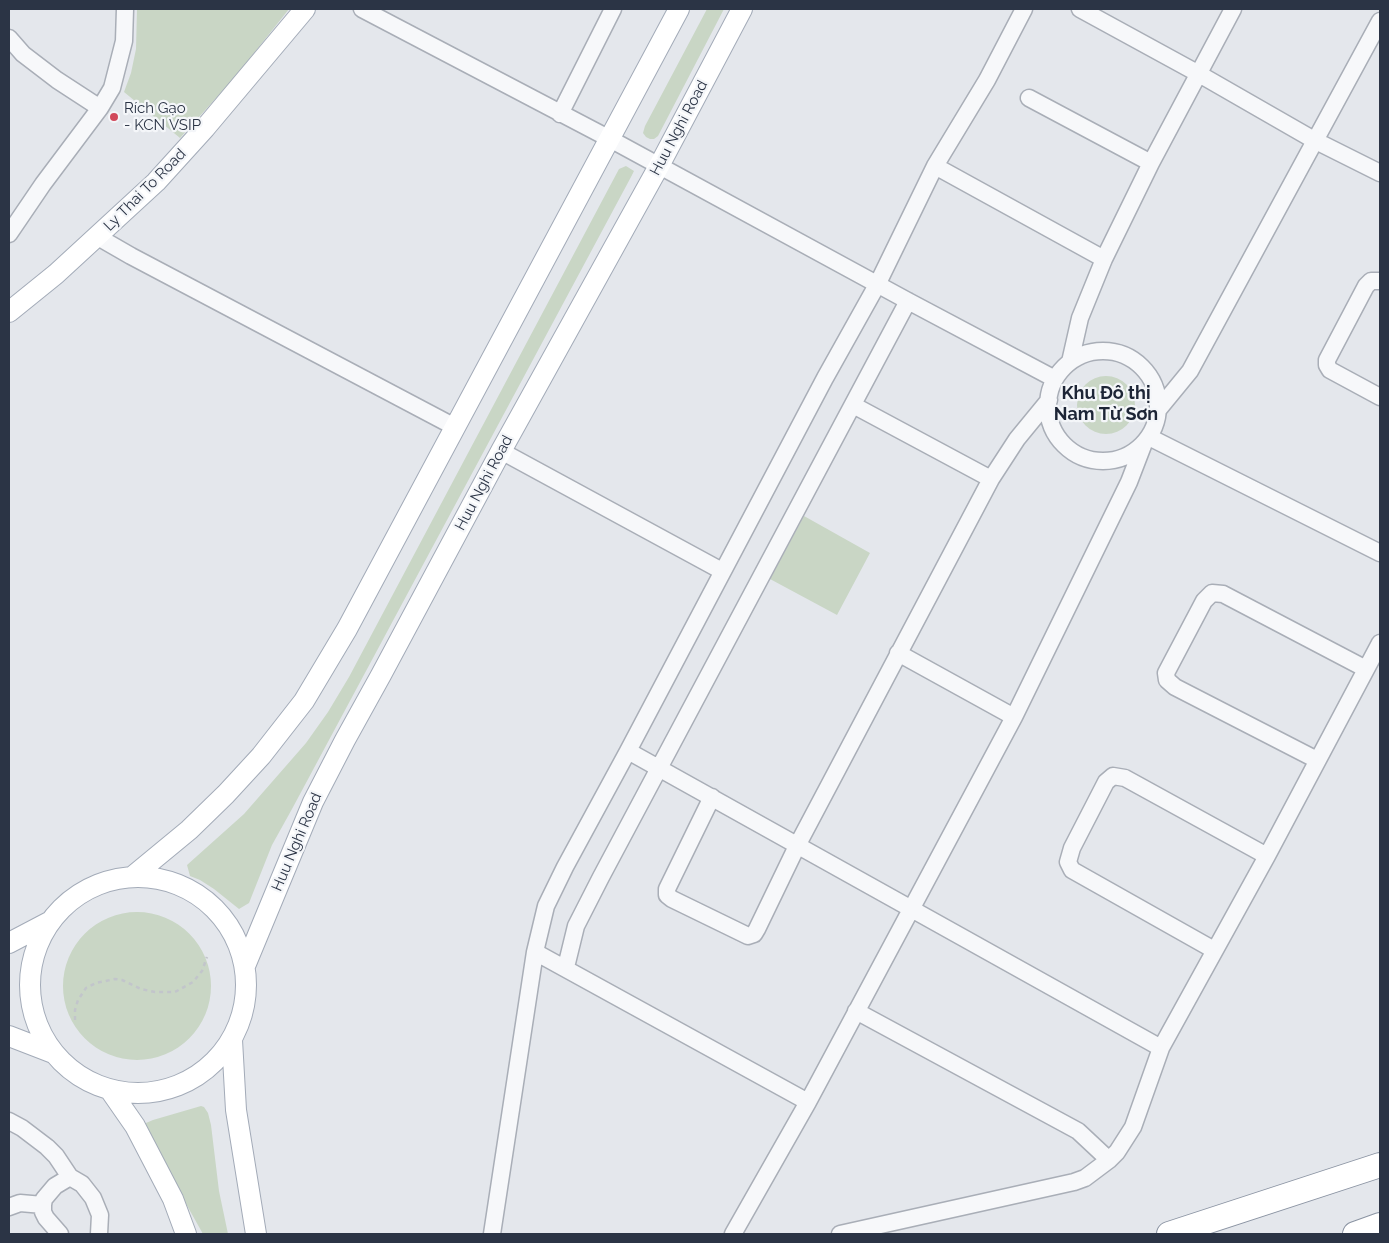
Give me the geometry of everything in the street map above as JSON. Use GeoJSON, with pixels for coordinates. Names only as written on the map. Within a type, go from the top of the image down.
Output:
{"type":"FeatureCollection","features":[{"type":"Feature","properties":{"kind":"highway"},"geometry":{"type":"LineString","coordinates":[[1169,1234],[1380,1165]]}},
{"type":"Feature","properties":{"kind":"highway"},"geometry":{"type":"LineString","coordinates":[[1355,1234],[1380,1226]]}},
{"type":"Feature","properties":{"kind":"main road","name":"Ly Thai To Road"},"geometry":{"type":"LineString","coordinates":[[9,312],[56,274],[156,182],[206,128],[305,9]]}},
{"type":"Feature","properties":{"kind":"main road"},"geometry":{"type":"LineString","coordinates":[[132,877],[189,830],[226,794],[261,756],[304,701],[347,629],[679,9]]}},
{"type":"Feature","properties":{"kind":"main road","name":"Huu Nghi Road"},"geometry":{"type":"LineString","coordinates":[[245,966],[313,802],[345,740],[501,451],[659,166],[742,9]]}},
{"type":"Feature","properties":{"kind":"main road"},"geometry":{"type":"LineString","coordinates":[[132,877],[163,880],[180,886],[196,894],[210,905],[223,918],[233,933],[245,966],[246,979],[245,1004],[242,1016],[232,1040],[210,1067],[180,1085],[146,1093],[110,1090],[83,1078],[67,1067],[54,1053],[38,1027],[33,1013],[30,991],[34,954],[39,940],[50,921],[69,901],[80,893],[105,882],[132,877]]}},
{"type":"Feature","properties":{"kind":"main road"},"geometry":{"type":"LineString","coordinates":[[9,943],[50,921]]}},
{"type":"Feature","properties":{"kind":"main road"},"geometry":{"type":"LineString","coordinates":[[9,1036],[54,1053]]}},
{"type":"Feature","properties":{"kind":"main road"},"geometry":{"type":"LineString","coordinates":[[232,1040],[236,1110],[256,1234]]}},
{"type":"Feature","properties":{"kind":"main road"},"geometry":{"type":"LineString","coordinates":[[110,1090],[135,1126],[173,1200],[186,1234]]}},
{"type":"Feature","properties":{"kind":"street"},"geometry":{"type":"LineString","coordinates":[[9,234],[43,184],[100,108],[112,88],[124,41],[125,9]]}},
{"type":"Feature","properties":{"kind":"street"},"geometry":{"type":"LineString","coordinates":[[362,9],[610,139],[877,285],[1055,379]]}},
{"type":"Feature","properties":{"kind":"street"},"geometry":{"type":"LineString","coordinates":[[560,114],[614,9]]}},
{"type":"Feature","properties":{"kind":"street"},"geometry":{"type":"LineString","coordinates":[[492,1234],[535,952],[546,906],[824,378],[877,285],[935,166],[987,80],[1024,9]]}},
{"type":"Feature","properties":{"kind":"street"},"geometry":{"type":"LineString","coordinates":[[1080,9],[1314,140],[1380,173]]}},
{"type":"Feature","properties":{"kind":"street"},"geometry":{"type":"LineString","coordinates":[[1070,362],[1080,318],[1104,259],[1151,163],[1233,9]]}},
{"type":"Feature","properties":{"kind":"street"},"geometry":{"type":"LineString","coordinates":[[1158,410],[1190,371],[1314,140],[1374,48],[1380,21]]}},
{"type":"Feature","properties":{"kind":"street"},"geometry":{"type":"LineString","coordinates":[[9,38],[23,54],[56,80],[100,108]]}},
{"type":"Feature","properties":{"kind":"street"},"geometry":{"type":"LineString","coordinates":[[1029,98],[1151,163]]}},
{"type":"Feature","properties":{"kind":"street"},"geometry":{"type":"LineString","coordinates":[[935,166],[1104,259]]}},
{"type":"Feature","properties":{"kind":"street"},"geometry":{"type":"LineString","coordinates":[[98,236],[131,256],[455,427]]}},
{"type":"Feature","properties":{"kind":"street"},"geometry":{"type":"LineString","coordinates":[[1380,281],[1371,281],[1366,286],[1327,360],[1330,370],[1380,397]]}},
{"type":"Feature","properties":{"kind":"street"},"geometry":{"type":"LineString","coordinates":[[566,968],[576,926],[908,301]]}},
{"type":"Feature","properties":{"kind":"street"},"geometry":{"type":"LineString","coordinates":[[733,1234],[808,1102],[1014,717],[1129,482],[1146,440],[1153,429],[1158,410],[1156,391],[1148,373],[1125,355],[1096,351],[1078,357],[1070,362],[1055,379],[1049,400],[1050,419],[1058,436],[1072,450],[1083,456],[1101,460],[1117,459],[1135,451],[1146,440]]}},
{"type":"Feature","properties":{"kind":"street"},"geometry":{"type":"LineString","coordinates":[[712,797],[668,889],[667,895],[672,900],[748,936],[754,934],[798,844],[991,480],[1017,439],[1037,412],[1049,400]]}},
{"type":"Feature","properties":{"kind":"street"},"geometry":{"type":"LineString","coordinates":[[853,405],[991,480]]}},
{"type":"Feature","properties":{"kind":"street"},"geometry":{"type":"LineString","coordinates":[[1146,440],[1380,553]]}},
{"type":"Feature","properties":{"kind":"street"},"geometry":{"type":"LineString","coordinates":[[501,451],[722,571]]}},
{"type":"Feature","properties":{"kind":"street"},"geometry":{"type":"LineString","coordinates":[[1317,760],[1175,686],[1167,680],[1166,673],[1204,601],[1212,593],[1223,594],[1366,669]]}},
{"type":"Feature","properties":{"kind":"street"},"geometry":{"type":"LineString","coordinates":[[840,1234],[1074,1182],[1085,1178],[1117,1152],[1133,1127],[1161,1048],[1267,856],[1380,643]]}},
{"type":"Feature","properties":{"kind":"street"},"geometry":{"type":"LineString","coordinates":[[898,653],[1014,717]]}},
{"type":"Feature","properties":{"kind":"street"},"geometry":{"type":"LineString","coordinates":[[628,751],[798,844],[912,910],[1161,1048]]}},
{"type":"Feature","properties":{"kind":"street"},"geometry":{"type":"LineString","coordinates":[[1214,950],[1072,870],[1068,862],[1072,848],[1106,782],[1113,776],[1125,778],[1267,856]]}},
{"type":"Feature","properties":{"kind":"street"},"geometry":{"type":"LineString","coordinates":[[535,952],[808,1102]]}},
{"type":"Feature","properties":{"kind":"street"},"geometry":{"type":"LineString","coordinates":[[856,1011],[1078,1130],[1109,1160]]}},
{"type":"Feature","properties":{"kind":"street"},"geometry":{"type":"LineString","coordinates":[[9,1121],[22,1128],[47,1147],[56,1156],[70,1177],[82,1184],[93,1198],[100,1215],[99,1234]]}},
{"type":"Feature","properties":{"kind":"street"},"geometry":{"type":"LineString","coordinates":[[60,1234],[43,1212],[44,1198],[55,1186],[70,1177]]}},
{"type":"Feature","properties":{"kind":"street"},"geometry":{"type":"LineString","coordinates":[[9,1207],[20,1203],[43,1205]]}},
{"type":"Feature","properties":{"kind":"path"},"geometry":{"type":"LineString","coordinates":[[75,1020],[78,1000],[86,988],[96,983],[115,979],[122,980],[141,989],[155,992],[175,992],[193,982],[202,971],[207,957]]}},
{"type":"Feature","properties":{"kind":"green space"},"geometry":{"type":"Polygon","coordinates":[[[137,9],[289,9],[235,77],[180,138],[124,92],[131,73],[136,49],[137,9]]]}},
{"type":"Feature","properties":{"kind":"green space"},"geometry":{"type":"Polygon","coordinates":[[[707,9],[724,9],[658,136],[650,139],[643,133],[645,126],[707,9]]]}},
{"type":"Feature","properties":{"kind":"green space"},"geometry":{"type":"Polygon","coordinates":[[[626,166],[634,171],[631,177],[272,845],[249,903],[239,909],[214,889],[190,876],[187,865],[244,814],[306,743],[328,712],[349,677],[619,169],[626,166]]]}},
{"type":"Feature","properties":{"kind":"green space"},"geometry":{"type":"Polygon","coordinates":[[[1106,376],[1117,378],[1127,384],[1133,394],[1135,405],[1133,416],[1127,426],[1117,432],[1106,434],[1095,432],[1085,426],[1079,416],[1077,405],[1079,394],[1085,384],[1095,378],[1106,376]]]}},
{"type":"Feature","properties":{"kind":"green space"},"geometry":{"type":"Polygon","coordinates":[[[804,516],[870,553],[837,615],[770,579],[804,516]]]}},
{"type":"Feature","properties":{"kind":"green space"},"geometry":{"type":"Polygon","coordinates":[[[137,912],[165,918],[189,934],[205,958],[211,986],[205,1014],[189,1038],[165,1054],[137,1060],[109,1054],[85,1038],[69,1014],[63,986],[69,958],[85,934],[109,918],[137,912]]]}},
{"type":"Feature","properties":{"kind":"green space"},"geometry":{"type":"Polygon","coordinates":[[[201,1106],[208,1113],[211,1125],[219,1191],[228,1234],[203,1234],[144,1129],[146,1123],[153,1120],[201,1106]]]}},
{"type":"Feature","properties":{"kind":"place","name":"Rích Gạo - KCN VSIP"},"geometry":{"type":"Point","coordinates":[114,117]}},
{"type":"Feature","properties":{"kind":"district","name":"Khu Đô thị Nam Từ Sơn"},"geometry":{"type":"Point","coordinates":[1106,404]}}]}
